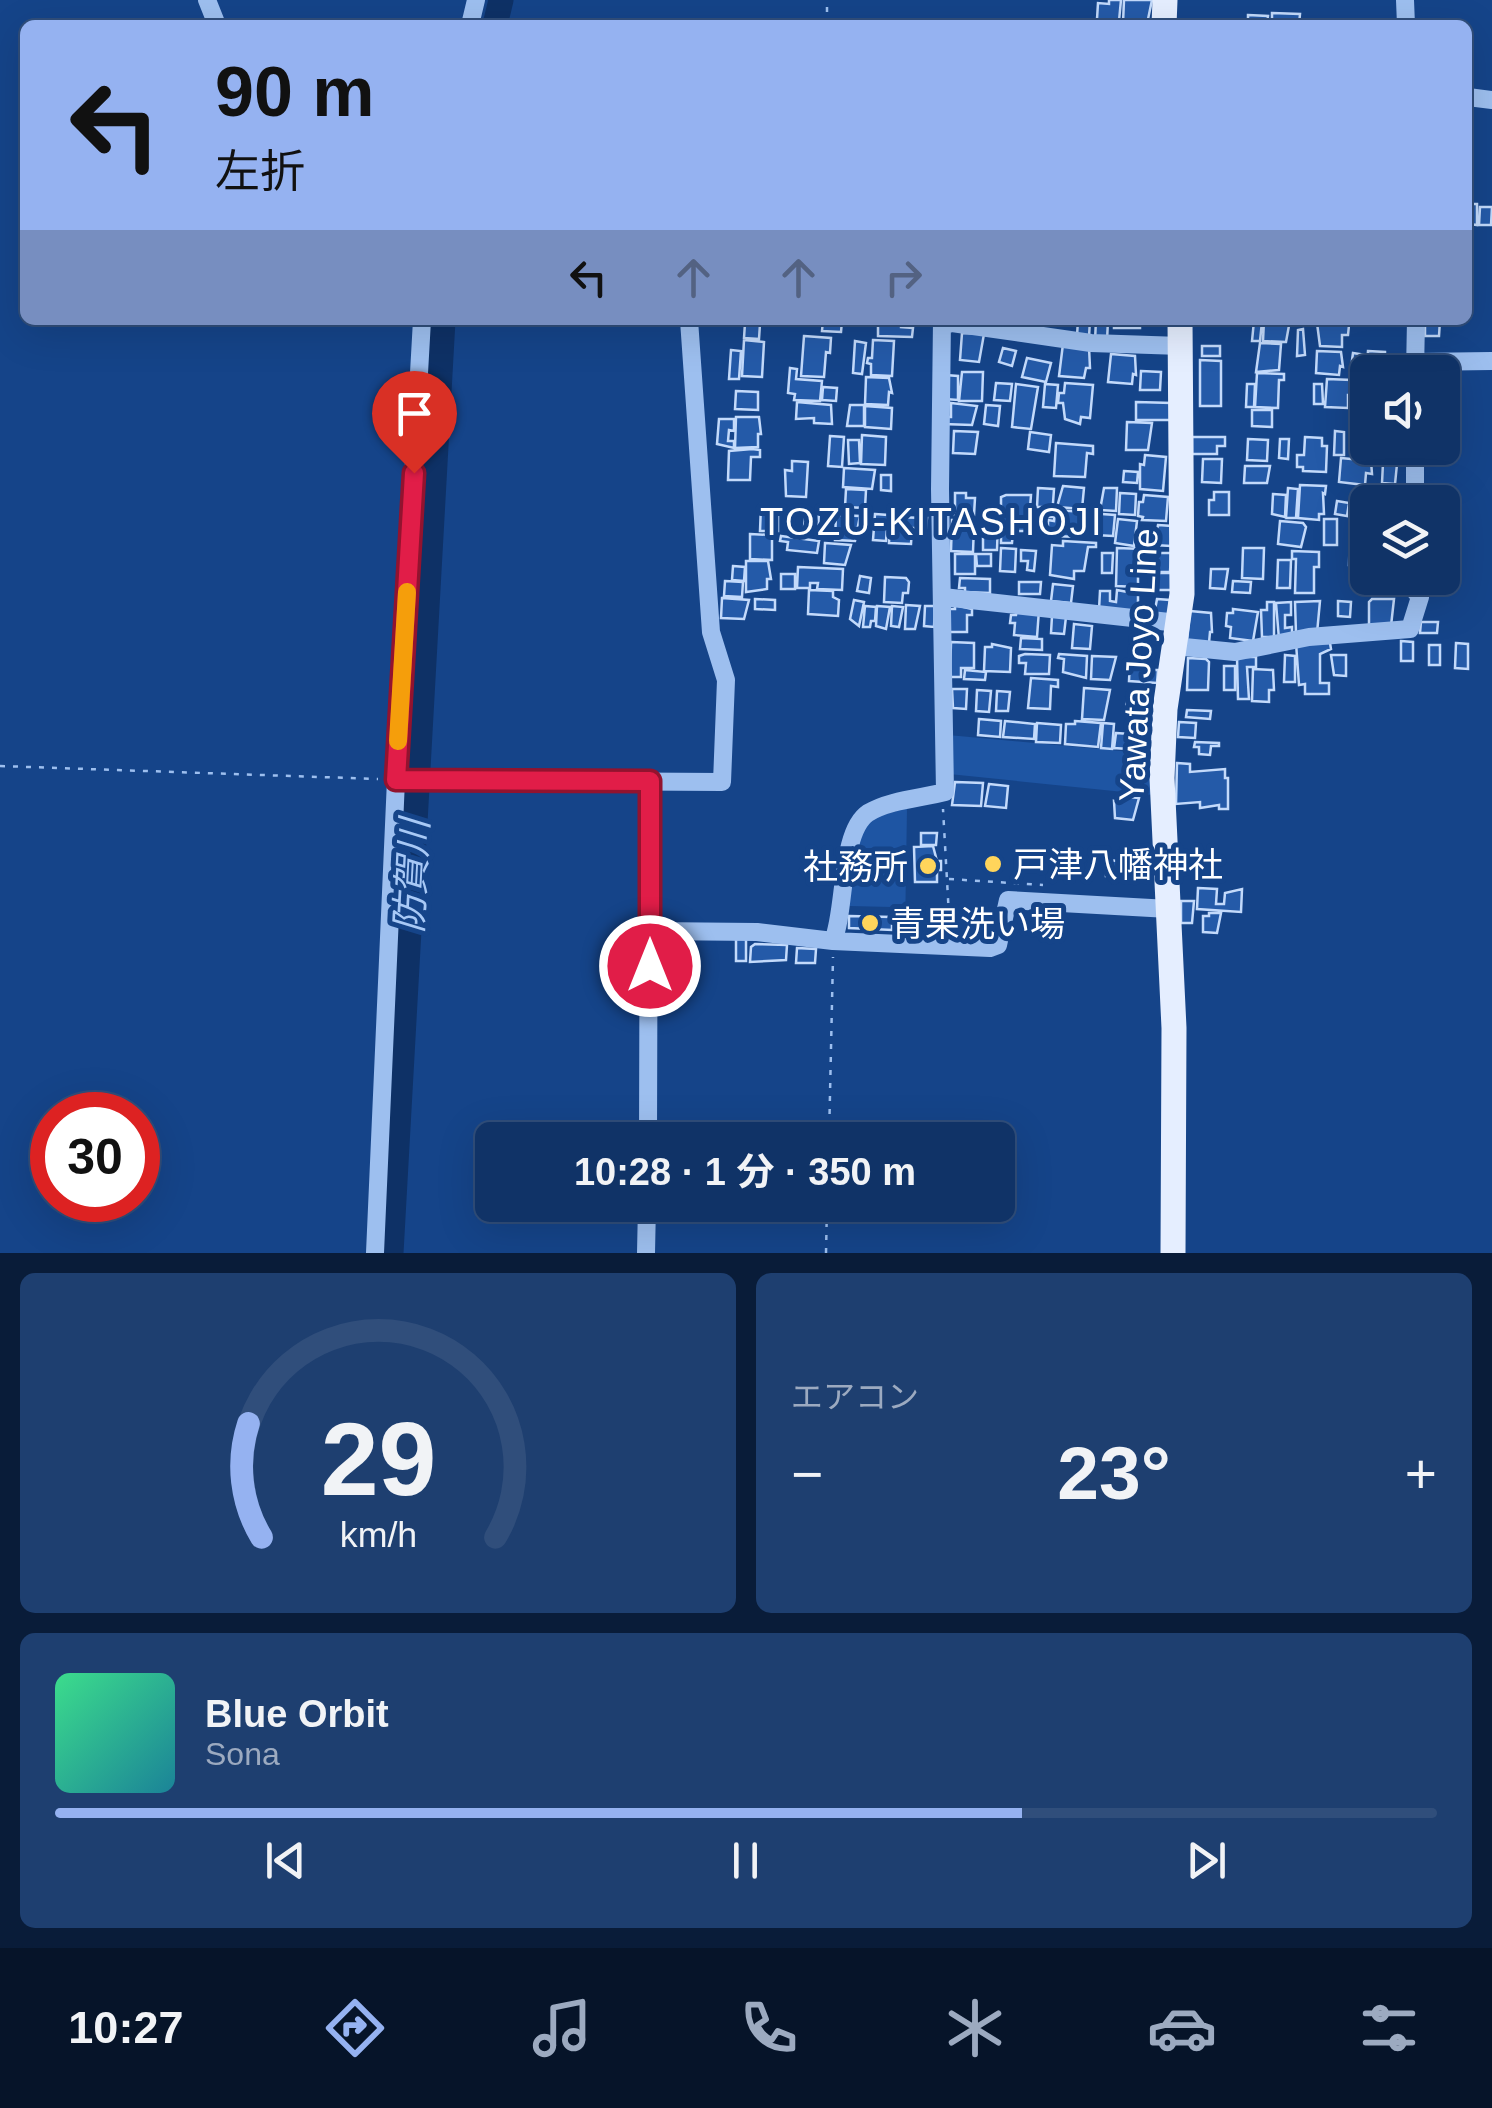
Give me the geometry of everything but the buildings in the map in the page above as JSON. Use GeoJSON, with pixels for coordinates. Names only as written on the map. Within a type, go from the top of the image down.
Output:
{"type":"FeatureCollection","features":[{"type":"Feature","properties":{"kind":"main road","name":"Yawata Joyo Line"},"geometry":{"type":"LineString","coordinates":[[1173,1253],[1174,1028],[1162,778],[1164,709],[1182,594],[1181,333]]}},
{"type":"Feature","properties":{"kind":"street"},"geometry":{"type":"LineString","coordinates":[[375,1253],[422,325]]}},
{"type":"Feature","properties":{"kind":"street"},"geometry":{"type":"LineString","coordinates":[[396,780],[722,782],[726,680],[711,632],[690,325]]}},
{"type":"Feature","properties":{"kind":"street"},"geometry":{"type":"LineString","coordinates":[[833,941],[859,822],[875,810],[945,792],[942,325]]}},
{"type":"Feature","properties":{"kind":"street"},"geometry":{"type":"LineString","coordinates":[[966,325],[1091,343],[1181,333]]}},
{"type":"Feature","properties":{"kind":"street"},"geometry":{"type":"LineString","coordinates":[[1415,355],[1416,325]]}},
{"type":"Feature","properties":{"kind":"street"},"geometry":{"type":"LineString","coordinates":[[1460,364],[1492,362]]}},
{"type":"Feature","properties":{"kind":"street"},"geometry":{"type":"LineString","coordinates":[[942,597],[1176,634],[1236,652],[1309,638],[1410,630],[1419,595]]}},
{"type":"Feature","properties":{"kind":"street"},"geometry":{"type":"LineString","coordinates":[[648,1122],[650,781]]}},
{"type":"Feature","properties":{"kind":"street"},"geometry":{"type":"LineString","coordinates":[[650,930],[758,932],[833,941],[990,948],[998,945],[1002,936],[1008,900],[1168,909]]}},
{"type":"Feature","properties":{"kind":"street"},"geometry":{"type":"LineString","coordinates":[[646,1253],[647,1222]]}},
{"type":"Feature","properties":{"kind":"path"},"geometry":{"type":"LineString","coordinates":[[0,766],[396,780]]}},
{"type":"Feature","properties":{"kind":"path"},"geometry":{"type":"LineString","coordinates":[[936,915],[950,916],[944,826]]}},
{"type":"Feature","properties":{"kind":"path"},"geometry":{"type":"LineString","coordinates":[[950,879],[1004,882]]}},
{"type":"Feature","properties":{"kind":"path"},"geometry":{"type":"LineString","coordinates":[[940,899],[950,899]]}},
{"type":"Feature","properties":{"kind":"path"},"geometry":{"type":"LineString","coordinates":[[829,1122],[833,941]]}},
{"type":"Feature","properties":{"kind":"path"},"geometry":{"type":"LineString","coordinates":[[826,1253],[827,1222]]}},
{"type":"Feature","properties":{"kind":"shaded area"},"geometry":{"type":"Polygon","coordinates":[[[948,735],[1153,754],[1153,795],[949,774],[948,735]]]}},
{"type":"Feature","properties":{"kind":"shaded area"},"geometry":{"type":"Polygon","coordinates":[[[907,808],[905,932],[892,931],[892,907],[849,906],[855,850],[866,820],[907,808]]]}},
{"type":"Feature","properties":{"kind":"waterway","name":"防賀川"},"geometry":{"type":"LineString","coordinates":[[496,20],[501,0]]}},
{"type":"Feature","properties":{"kind":"waterway","name":"防賀川"},"geometry":{"type":"LineString","coordinates":[[391,1253],[443,325]]}},
{"type":"Feature","properties":{"kind":"slow traffic"},"geometry":{"type":"LineString","coordinates":[[398,741],[407,592]]}},
{"type":"Feature","properties":{"kind":"place","name":"戸津八幡神社"},"geometry":{"type":"Point","coordinates":[993,864]}},
{"type":"Feature","properties":{"kind":"place","name":"社務所"},"geometry":{"type":"Point","coordinates":[928,866]}},
{"type":"Feature","properties":{"kind":"place","name":"青果洗い場"},"geometry":{"type":"Point","coordinates":[870,923]}},
{"type":"Feature","properties":{"kind":"district","name":"TOZU-KITASHOJI"},"geometry":{"type":"Point","coordinates":[932,522]}},
{"type":"Feature","properties":{"kind":"route"},"geometry":{"type":"LineString","coordinates":[[414,473],[396,780],[650,781],[650,966]]}}]}
